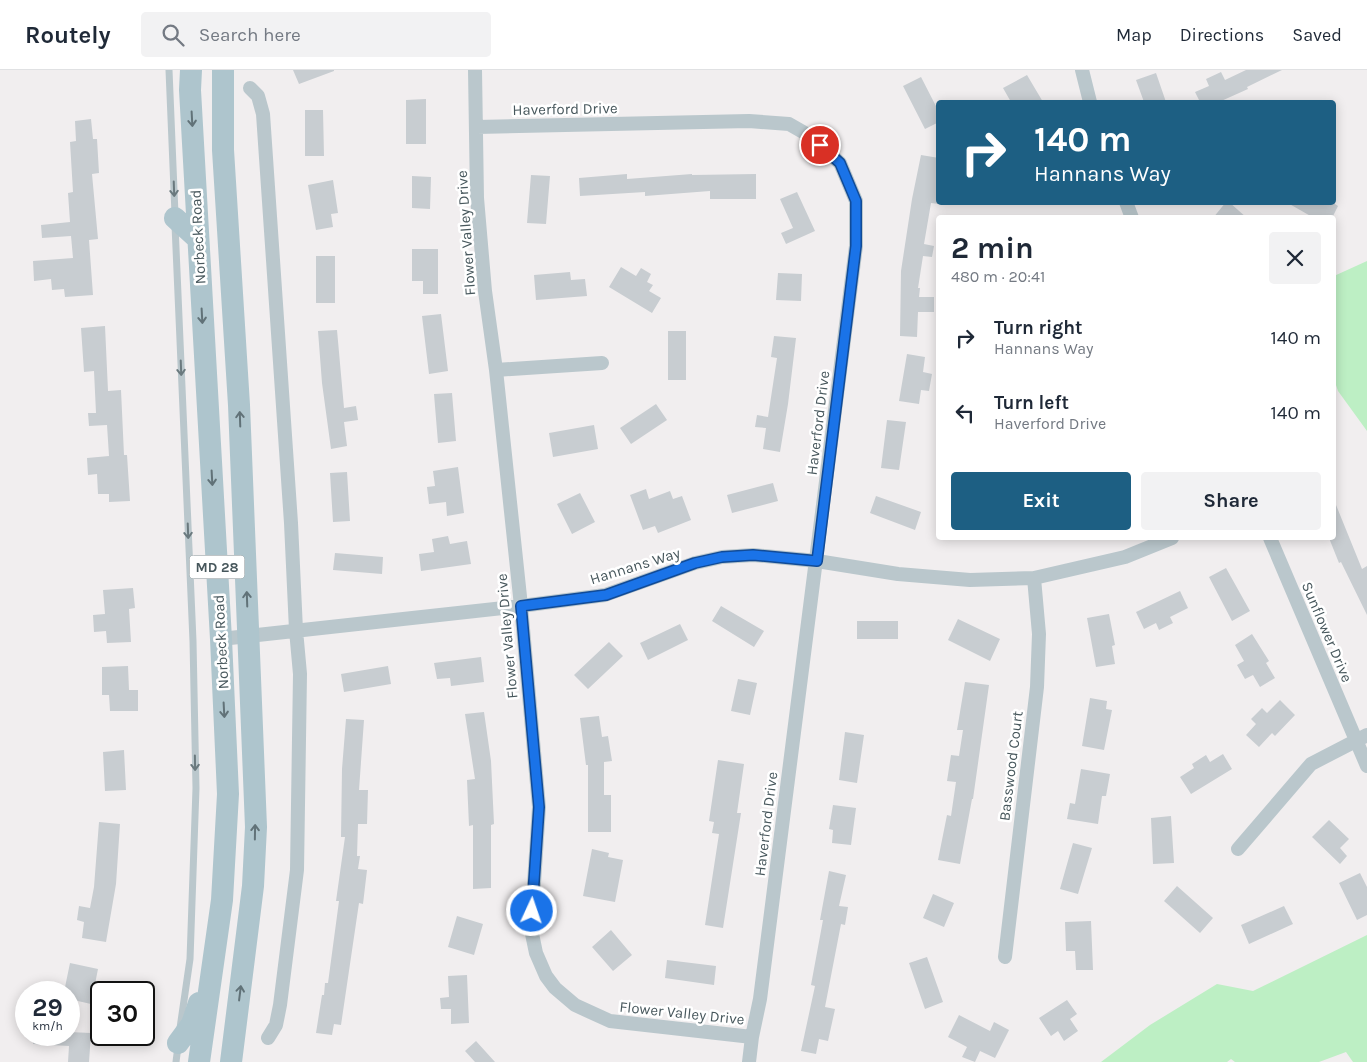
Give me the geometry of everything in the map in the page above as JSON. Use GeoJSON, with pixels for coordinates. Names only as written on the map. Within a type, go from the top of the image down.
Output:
{"type":"FeatureCollection","features":[{"type":"Feature","properties":{"kind":"main road","name":"Norbeck Road"},"geometry":{"type":"LineString","coordinates":[[192,70],[190,90],[228,794],[222,900],[199,1062]]}},
{"type":"Feature","properties":{"kind":"main road","name":"Norbeck Road"},"geometry":{"type":"LineString","coordinates":[[223,70],[224,150],[239,405],[256,827],[254,886],[231,1062]]}},
{"type":"Feature","properties":{"kind":"main road"},"geometry":{"type":"LineString","coordinates":[[175,218],[198,239]]}},
{"type":"Feature","properties":{"kind":"main road"},"geometry":{"type":"LineString","coordinates":[[177,1053],[198,1010],[202,990],[212,960]]}},
{"type":"Feature","properties":{"kind":"street","name":"Flower Valley Drive"},"geometry":{"type":"LineString","coordinates":[[476,70],[477,198],[485,291],[496,370],[521,606],[539,807],[531,929],[536,953],[546,976],[555,988],[575,1005],[610,1021],[752,1037]]}},
{"type":"Feature","properties":{"kind":"street"},"geometry":{"type":"LineString","coordinates":[[1082,70],[1090,100]]}},
{"type":"Feature","properties":{"kind":"street"},"geometry":{"type":"LineString","coordinates":[[250,88],[258,96],[263,114],[300,674],[297,870],[280,1005],[276,1025],[268,1038]]}},
{"type":"Feature","properties":{"kind":"street","name":"Haverford Drive"},"geometry":{"type":"LineString","coordinates":[[477,127],[749,121],[788,124],[810,136],[840,163],[856,201],[856,246],[817,561],[760,999],[749,1062]]}},
{"type":"Feature","properties":{"kind":"street"},"geometry":{"type":"LineString","coordinates":[[496,370],[602,363]]}},
{"type":"Feature","properties":{"kind":"street","name":"Hannans Way"},"geometry":{"type":"LineString","coordinates":[[221,639],[606,595],[695,563],[722,557],[753,555],[817,561],[898,574],[970,580],[1034,578],[1125,557],[1167,540]]}},
{"type":"Feature","properties":{"kind":"street","name":"Sunflower Drive"},"geometry":{"type":"LineString","coordinates":[[1271,540],[1361,738],[1367,766]]}},
{"type":"Feature","properties":{"kind":"street","name":"Basswood Court"},"geometry":{"type":"LineString","coordinates":[[1005,957],[1037,687],[1039,634],[1034,578]]}},
{"type":"Feature","properties":{"kind":"street"},"geometry":{"type":"LineString","coordinates":[[1238,849],[1312,764],[1361,738]]}},
{"type":"Feature","properties":{"kind":"lane"},"geometry":{"type":"LineString","coordinates":[[169,70],[193,640],[196,788],[190,960],[177,1053]]}},
{"type":"Feature","properties":{"kind":"green space"},"geometry":{"type":"Polygon","coordinates":[[[1367,261],[1367,431],[1338,391],[1336,385],[1336,275],[1367,261]]]}},
{"type":"Feature","properties":{"kind":"green space"},"geometry":{"type":"Polygon","coordinates":[[[1367,935],[1367,1062],[1353,1062],[1346,1052],[1319,1062],[1235,1062],[1231,1059],[1227,1062],[1101,1062],[1150,1025],[1217,984],[1253,991],[1367,935]]]}},
{"type":"Feature","properties":{"kind":"building"},"geometry":{"type":"Polygon","coordinates":[[[293,70],[334,70],[334,71],[299,84],[293,70]]]}},
{"type":"Feature","properties":{"kind":"building"},"geometry":{"type":"Polygon","coordinates":[[[1246,70],[1282,70],[1223,100],[1199,100],[1195,92],[1209,86],[1206,79],[1221,72],[1225,80],[1246,70]]]}},
{"type":"Feature","properties":{"kind":"building"},"geometry":{"type":"Polygon","coordinates":[[[1156,73],[1165,100],[1143,100],[1136,80],[1156,73]]]}},
{"type":"Feature","properties":{"kind":"building"},"geometry":{"type":"Polygon","coordinates":[[[1027,75],[1042,100],[1010,100],[1003,88],[1027,75]]]}},
{"type":"Feature","properties":{"kind":"building"},"geometry":{"type":"Polygon","coordinates":[[[921,77],[936,106],[936,124],[925,129],[903,86],[921,77]]]}},
{"type":"Feature","properties":{"kind":"building"},"geometry":{"type":"Polygon","coordinates":[[[426,99],[426,144],[406,144],[406,100],[426,99]]]}},
{"type":"Feature","properties":{"kind":"building"},"geometry":{"type":"Polygon","coordinates":[[[305,110],[323,110],[324,156],[305,156],[305,110]]]}},
{"type":"Feature","properties":{"kind":"building"},"geometry":{"type":"Polygon","coordinates":[[[91,119],[93,139],[97,139],[99,173],[92,174],[98,239],[89,240],[93,295],[65,297],[64,289],[52,290],[51,279],[34,281],[33,261],[73,258],[71,236],[42,238],[41,225],[70,222],[68,193],[73,192],[70,142],[76,141],[75,121],[91,119]]]}},
{"type":"Feature","properties":{"kind":"building"},"geometry":{"type":"Polygon","coordinates":[[[921,155],[936,158],[936,204],[931,203],[924,244],[934,246],[932,257],[923,256],[918,288],[920,288],[919,297],[934,297],[934,312],[918,312],[917,337],[900,336],[901,271],[921,155]]]}},
{"type":"Feature","properties":{"kind":"building"},"geometry":{"type":"Polygon","coordinates":[[[627,174],[627,179],[692,174],[756,174],[756,199],[710,199],[710,191],[645,196],[645,192],[580,196],[579,178],[627,174]]]}},
{"type":"Feature","properties":{"kind":"building"},"geometry":{"type":"Polygon","coordinates":[[[531,175],[550,176],[546,224],[527,223],[531,175]]]}},
{"type":"Feature","properties":{"kind":"building"},"geometry":{"type":"Polygon","coordinates":[[[412,176],[431,177],[430,209],[412,208],[412,176]]]}},
{"type":"Feature","properties":{"kind":"building"},"geometry":{"type":"Polygon","coordinates":[[[333,180],[338,213],[331,214],[333,227],[316,230],[308,185],[333,180]]]}},
{"type":"Feature","properties":{"kind":"building"},"geometry":{"type":"Polygon","coordinates":[[[797,192],[815,231],[786,244],[781,233],[793,228],[780,199],[797,192]]]}},
{"type":"Feature","properties":{"kind":"building"},"geometry":{"type":"Polygon","coordinates":[[[1224,205],[1232,205],[1244,215],[1215,215],[1224,205]]]}},
{"type":"Feature","properties":{"kind":"building"},"geometry":{"type":"Polygon","coordinates":[[[1291,205],[1338,206],[1334,215],[1309,215],[1291,205]]]}},
{"type":"Feature","properties":{"kind":"building"},"geometry":{"type":"Polygon","coordinates":[[[412,249],[438,249],[438,294],[423,294],[423,281],[412,281],[412,249]]]}},
{"type":"Feature","properties":{"kind":"building"},"geometry":{"type":"Polygon","coordinates":[[[316,256],[335,256],[335,303],[316,303],[316,256]]]}},
{"type":"Feature","properties":{"kind":"building"},"geometry":{"type":"Polygon","coordinates":[[[621,267],[636,276],[641,268],[651,274],[647,282],[653,285],[649,291],[661,298],[652,313],[609,287],[621,267]]]}},
{"type":"Feature","properties":{"kind":"building"},"geometry":{"type":"Polygon","coordinates":[[[570,272],[571,280],[585,279],[587,296],[536,300],[534,275],[570,272]]]}},
{"type":"Feature","properties":{"kind":"building"},"geometry":{"type":"Polygon","coordinates":[[[778,273],[802,274],[801,301],[776,300],[778,273]]]}},
{"type":"Feature","properties":{"kind":"building"},"geometry":{"type":"Polygon","coordinates":[[[441,314],[448,371],[429,374],[422,316],[441,314]]]}},
{"type":"Feature","properties":{"kind":"building"},"geometry":{"type":"Polygon","coordinates":[[[105,326],[108,391],[121,390],[124,455],[127,455],[130,501],[109,502],[109,494],[98,494],[97,474],[88,475],[87,458],[109,456],[107,425],[89,426],[88,413],[96,413],[94,371],[84,372],[81,328],[105,326]]]}},
{"type":"Feature","properties":{"kind":"building"},"geometry":{"type":"Polygon","coordinates":[[[337,330],[344,408],[356,406],[358,420],[344,422],[347,446],[331,449],[322,383],[318,331],[337,330]]]}},
{"type":"Feature","properties":{"kind":"building"},"geometry":{"type":"Polygon","coordinates":[[[668,331],[686,331],[686,380],[668,380],[668,331]]]}},
{"type":"Feature","properties":{"kind":"building"},"geometry":{"type":"Polygon","coordinates":[[[774,336],[796,338],[780,452],[763,449],[766,428],[755,427],[757,415],[768,417],[777,358],[771,357],[774,336]]]}},
{"type":"Feature","properties":{"kind":"building"},"geometry":{"type":"Polygon","coordinates":[[[907,354],[925,357],[923,372],[932,374],[929,391],[921,390],[919,404],[899,401],[907,354]]]}},
{"type":"Feature","properties":{"kind":"building"},"geometry":{"type":"Polygon","coordinates":[[[452,393],[456,441],[438,443],[434,394],[452,393]]]}},
{"type":"Feature","properties":{"kind":"building"},"geometry":{"type":"Polygon","coordinates":[[[656,404],[667,420],[631,444],[620,428],[656,404]]]}},
{"type":"Feature","properties":{"kind":"building"},"geometry":{"type":"Polygon","coordinates":[[[887,420],[906,422],[899,470],[881,468],[887,420]]]}},
{"type":"Feature","properties":{"kind":"building"},"geometry":{"type":"Polygon","coordinates":[[[594,425],[598,449],[553,457],[549,433],[594,425]]]}},
{"type":"Feature","properties":{"kind":"building"},"geometry":{"type":"Polygon","coordinates":[[[458,467],[464,513],[447,516],[446,502],[429,504],[427,487],[435,486],[433,471],[458,467]]]}},
{"type":"Feature","properties":{"kind":"building"},"geometry":{"type":"Polygon","coordinates":[[[347,472],[350,521],[333,522],[330,473],[347,472]]]}},
{"type":"Feature","properties":{"kind":"building"},"geometry":{"type":"Polygon","coordinates":[[[773,483],[778,501],[732,513],[727,495],[773,483]]]}},
{"type":"Feature","properties":{"kind":"building"},"geometry":{"type":"Polygon","coordinates":[[[646,489],[649,499],[670,491],[673,499],[682,496],[691,520],[658,533],[655,526],[643,530],[630,495],[646,489]]]}},
{"type":"Feature","properties":{"kind":"building"},"geometry":{"type":"Polygon","coordinates":[[[580,493],[595,522],[572,534],[557,504],[580,493]]]}},
{"type":"Feature","properties":{"kind":"building"},"geometry":{"type":"Polygon","coordinates":[[[876,496],[921,512],[915,530],[870,513],[876,496]]]}},
{"type":"Feature","properties":{"kind":"building"},"geometry":{"type":"Polygon","coordinates":[[[1336,505],[1362,569],[1367,566],[1367,615],[1341,562],[1339,563],[1330,540],[1336,540],[1336,505]]]}},
{"type":"Feature","properties":{"kind":"building"},"geometry":{"type":"Polygon","coordinates":[[[448,536],[450,544],[467,541],[471,564],[421,571],[419,554],[434,552],[432,539],[448,536]]]}},
{"type":"Feature","properties":{"kind":"building"},"geometry":{"type":"Polygon","coordinates":[[[335,553],[383,557],[382,574],[333,570],[335,553]]]}},
{"type":"Feature","properties":{"kind":"building"},"geometry":{"type":"Polygon","coordinates":[[[1226,568],[1250,611],[1232,621],[1209,577],[1226,568]]]}},
{"type":"Feature","properties":{"kind":"building"},"geometry":{"type":"Polygon","coordinates":[[[133,588],[135,608],[129,609],[131,642],[107,643],[106,631],[94,632],[93,615],[105,614],[103,590],[133,588]]]}},
{"type":"Feature","properties":{"kind":"building"},"geometry":{"type":"Polygon","coordinates":[[[1180,591],[1188,608],[1170,617],[1173,623],[1159,630],[1156,623],[1144,629],[1136,612],[1180,591]]]}},
{"type":"Feature","properties":{"kind":"building"},"geometry":{"type":"Polygon","coordinates":[[[721,606],[764,631],[754,647],[712,621],[721,606]]]}},
{"type":"Feature","properties":{"kind":"building"},"geometry":{"type":"Polygon","coordinates":[[[1109,614],[1115,645],[1112,646],[1115,664],[1096,667],[1087,618],[1109,614]]]}},
{"type":"Feature","properties":{"kind":"building"},"geometry":{"type":"Polygon","coordinates":[[[958,619],[1000,639],[990,661],[948,640],[958,619]]]}},
{"type":"Feature","properties":{"kind":"building"},"geometry":{"type":"Polygon","coordinates":[[[857,621],[898,621],[898,639],[857,639],[857,621]]]}},
{"type":"Feature","properties":{"kind":"building"},"geometry":{"type":"Polygon","coordinates":[[[680,624],[688,640],[648,660],[640,643],[680,624]]]}},
{"type":"Feature","properties":{"kind":"building"},"geometry":{"type":"Polygon","coordinates":[[[1252,634],[1269,661],[1266,663],[1275,678],[1260,687],[1253,675],[1245,679],[1237,665],[1244,661],[1235,645],[1252,634]]]}},
{"type":"Feature","properties":{"kind":"building"},"geometry":{"type":"Polygon","coordinates":[[[609,642],[623,656],[588,689],[574,675],[609,642]]]}},
{"type":"Feature","properties":{"kind":"building"},"geometry":{"type":"Polygon","coordinates":[[[481,657],[484,682],[451,686],[450,678],[437,679],[434,663],[481,657]]]}},
{"type":"Feature","properties":{"kind":"building"},"geometry":{"type":"Polygon","coordinates":[[[128,666],[129,690],[138,690],[138,711],[110,711],[109,695],[102,695],[102,667],[128,666]]]}},
{"type":"Feature","properties":{"kind":"building"},"geometry":{"type":"Polygon","coordinates":[[[388,666],[391,684],[344,692],[341,674],[388,666]]]}},
{"type":"Feature","properties":{"kind":"building"},"geometry":{"type":"Polygon","coordinates":[[[738,679],[757,683],[750,715],[731,711],[738,679]]]}},
{"type":"Feature","properties":{"kind":"building"},"geometry":{"type":"Polygon","coordinates":[[[965,682],[989,685],[973,799],[960,864],[938,860],[947,815],[951,816],[956,782],[947,781],[951,755],[959,756],[963,730],[957,730],[965,682]]]}},
{"type":"Feature","properties":{"kind":"building"},"geometry":{"type":"Polygon","coordinates":[[[1090,698],[1107,701],[1106,709],[1112,710],[1104,750],[1082,746],[1090,698]]]}},
{"type":"Feature","properties":{"kind":"building"},"geometry":{"type":"Polygon","coordinates":[[[1280,700],[1295,715],[1275,736],[1272,733],[1259,747],[1246,735],[1256,724],[1251,719],[1262,708],[1267,713],[1280,700]]]}},
{"type":"Feature","properties":{"kind":"building"},"geometry":{"type":"Polygon","coordinates":[[[484,712],[491,761],[494,824],[491,825],[491,888],[473,889],[473,825],[469,826],[467,780],[475,779],[465,714],[484,712]]]}},
{"type":"Feature","properties":{"kind":"building"},"geometry":{"type":"Polygon","coordinates":[[[599,716],[602,737],[608,736],[612,761],[604,762],[604,795],[611,795],[611,832],[588,832],[588,765],[586,765],[580,718],[599,716]]]}},
{"type":"Feature","properties":{"kind":"building"},"geometry":{"type":"Polygon","coordinates":[[[346,719],[364,720],[359,790],[368,790],[367,824],[358,824],[357,856],[360,856],[358,869],[367,870],[363,904],[359,903],[341,1025],[334,1024],[332,1035],[316,1033],[322,995],[324,995],[325,983],[328,983],[339,901],[336,901],[345,837],[341,837],[342,769],[346,719]]]}},
{"type":"Feature","properties":{"kind":"building"},"geometry":{"type":"Polygon","coordinates":[[[845,732],[864,735],[857,783],[839,780],[845,732]]]}},
{"type":"Feature","properties":{"kind":"building"},"geometry":{"type":"Polygon","coordinates":[[[124,750],[126,790],[105,791],[103,752],[124,750]]]}},
{"type":"Feature","properties":{"kind":"building"},"geometry":{"type":"Polygon","coordinates":[[[1223,754],[1232,769],[1191,794],[1180,777],[1194,768],[1192,764],[1206,755],[1210,762],[1223,754]]]}},
{"type":"Feature","properties":{"kind":"building"},"geometry":{"type":"Polygon","coordinates":[[[718,760],[744,764],[737,813],[741,813],[723,928],[705,925],[719,834],[712,833],[714,822],[709,821],[718,760]]]}},
{"type":"Feature","properties":{"kind":"building"},"geometry":{"type":"Polygon","coordinates":[[[1081,769],[1110,774],[1106,796],[1102,796],[1098,824],[1067,819],[1070,803],[1075,804],[1081,769]]]}},
{"type":"Feature","properties":{"kind":"building"},"geometry":{"type":"Polygon","coordinates":[[[833,805],[856,808],[851,845],[832,843],[833,830],[829,829],[833,805]]]}},
{"type":"Feature","properties":{"kind":"building"},"geometry":{"type":"Polygon","coordinates":[[[1171,816],[1174,863],[1153,864],[1151,818],[1171,816]]]}},
{"type":"Feature","properties":{"kind":"building"},"geometry":{"type":"Polygon","coordinates":[[[1329,820],[1349,839],[1340,848],[1347,856],[1340,864],[1312,837],[1329,820]]]}},
{"type":"Feature","properties":{"kind":"building"},"geometry":{"type":"Polygon","coordinates":[[[99,822],[120,824],[116,884],[106,942],[82,938],[84,922],[77,920],[79,906],[90,908],[94,887],[99,822]]]}},
{"type":"Feature","properties":{"kind":"building"},"geometry":{"type":"Polygon","coordinates":[[[1073,843],[1092,848],[1078,894],[1060,889],[1073,843]]]}},
{"type":"Feature","properties":{"kind":"building"},"geometry":{"type":"Polygon","coordinates":[[[592,849],[609,853],[608,857],[623,860],[615,902],[583,896],[592,849]]]}},
{"type":"Feature","properties":{"kind":"building"},"geometry":{"type":"Polygon","coordinates":[[[829,871],[846,875],[839,906],[848,907],[845,925],[841,924],[825,1007],[835,1009],[828,1041],[819,1039],[816,1054],[801,1051],[815,986],[811,985],[823,920],[820,920],[829,871]]]}},
{"type":"Feature","properties":{"kind":"building"},"geometry":{"type":"Polygon","coordinates":[[[1360,873],[1367,887],[1367,915],[1357,920],[1339,883],[1360,873]]]}},
{"type":"Feature","properties":{"kind":"building"},"geometry":{"type":"Polygon","coordinates":[[[1177,886],[1213,918],[1200,933],[1164,901],[1177,886]]]}},
{"type":"Feature","properties":{"kind":"building"},"geometry":{"type":"Polygon","coordinates":[[[933,894],[954,903],[944,927],[923,918],[933,894]]]}},
{"type":"Feature","properties":{"kind":"building"},"geometry":{"type":"Polygon","coordinates":[[[1284,906],[1293,924],[1249,944],[1241,925],[1284,906]]]}},
{"type":"Feature","properties":{"kind":"building"},"geometry":{"type":"Polygon","coordinates":[[[457,916],[483,924],[474,955],[448,947],[457,916]]]}},
{"type":"Feature","properties":{"kind":"building"},"geometry":{"type":"Polygon","coordinates":[[[1091,921],[1093,970],[1076,970],[1075,951],[1066,951],[1065,922],[1091,921]]]}},
{"type":"Feature","properties":{"kind":"building"},"geometry":{"type":"Polygon","coordinates":[[[611,930],[632,955],[613,971],[592,947],[611,930]]]}},
{"type":"Feature","properties":{"kind":"building"},"geometry":{"type":"Polygon","coordinates":[[[927,957],[943,1002],[925,1009],[909,963],[927,957]]]}},
{"type":"Feature","properties":{"kind":"building"},"geometry":{"type":"Polygon","coordinates":[[[667,960],[716,966],[714,985],[665,978],[667,960]]]}},
{"type":"Feature","properties":{"kind":"building"},"geometry":{"type":"Polygon","coordinates":[[[70,963],[98,969],[96,981],[90,981],[90,1004],[80,1002],[80,981],[66,981],[70,963]]]}},
{"type":"Feature","properties":{"kind":"building"},"geometry":{"type":"Polygon","coordinates":[[[467,975],[469,1023],[451,1024],[451,1009],[441,1009],[440,998],[449,997],[448,976],[467,975]]]}},
{"type":"Feature","properties":{"kind":"building"},"geometry":{"type":"Polygon","coordinates":[[[1067,1000],[1077,1014],[1070,1019],[1078,1031],[1064,1041],[1058,1031],[1051,1036],[1039,1018],[1067,1000]]]}},
{"type":"Feature","properties":{"kind":"building"},"geometry":{"type":"Polygon","coordinates":[[[959,1015],[990,1031],[994,1022],[1009,1030],[995,1058],[980,1051],[975,1062],[962,1057],[967,1047],[948,1037],[959,1015]]]}},
{"type":"Feature","properties":{"kind":"building"},"geometry":{"type":"Polygon","coordinates":[[[80,1032],[90,1033],[89,1062],[68,1062],[69,1046],[80,1046],[80,1032]]]}},
{"type":"Feature","properties":{"kind":"building"},"geometry":{"type":"Polygon","coordinates":[[[476,1041],[495,1062],[475,1062],[465,1051],[476,1041]]]}},
{"type":"Feature","properties":{"kind":"route"},"geometry":{"type":"LineString","coordinates":[[532,911],[539,807],[521,606],[606,595],[695,563],[722,557],[753,555],[817,561],[856,246],[856,201],[840,163],[820,145]]}}]}
